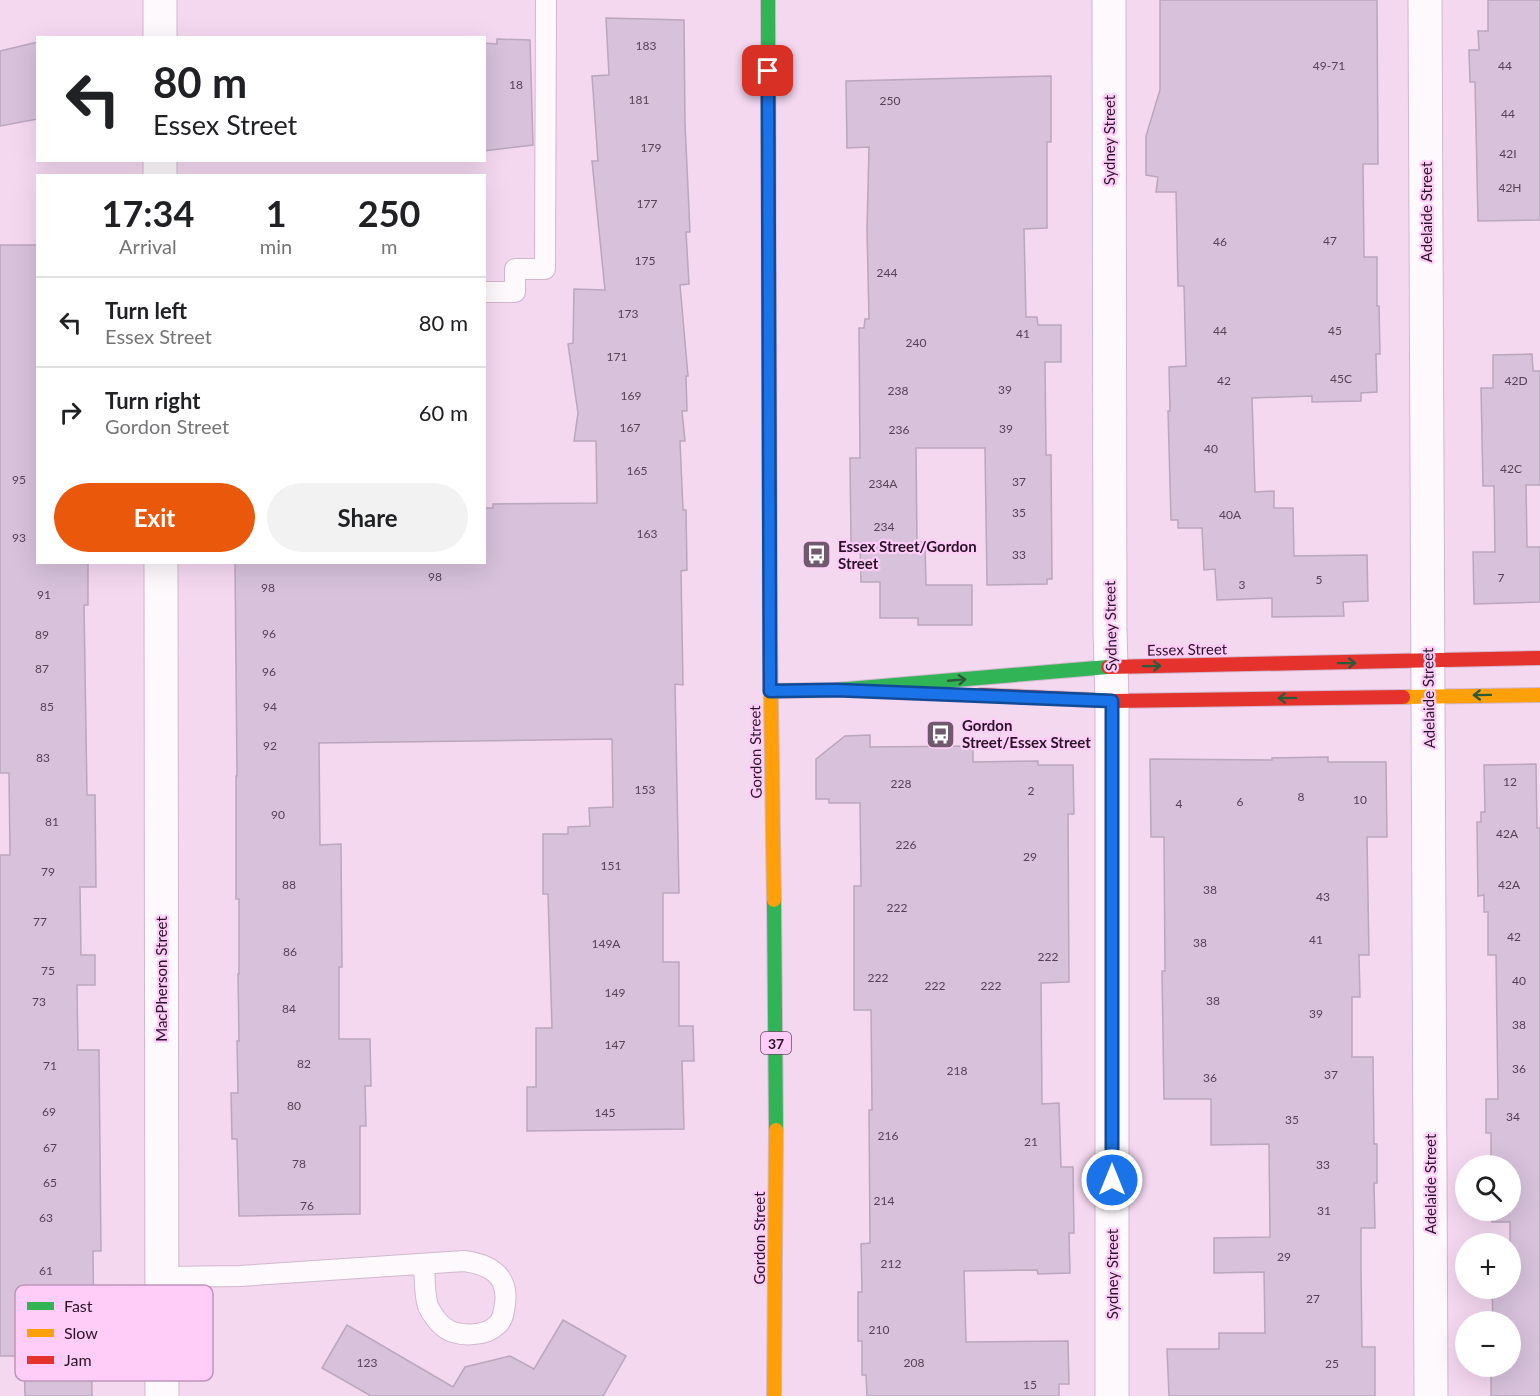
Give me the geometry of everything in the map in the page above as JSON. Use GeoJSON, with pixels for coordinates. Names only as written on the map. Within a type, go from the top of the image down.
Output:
{"type":"FeatureCollection","features":[{"type":"Feature","properties":{"kind":"street"},"geometry":{"type":"LineString","coordinates":[[160,0],[160,36]]}},
{"type":"Feature","properties":{"kind":"street","name":"Gordon Street"},"geometry":{"type":"LineString","coordinates":[[768,0],[770,691],[776,1035],[774,1396]]}},
{"type":"Feature","properties":{"kind":"street","name":"Sydney Street"},"geometry":{"type":"LineString","coordinates":[[1109,0],[1112,1396]]}},
{"type":"Feature","properties":{"kind":"street","name":"Adelaide Street"},"geometry":{"type":"LineString","coordinates":[[1425,0],[1431,1396]]}},
{"type":"Feature","properties":{"kind":"street","name":"MacPherson Street"},"geometry":{"type":"LineString","coordinates":[[161,564],[162,1285]]}},
{"type":"Feature","properties":{"kind":"street","name":"Essex Street"},"geometry":{"type":"LineString","coordinates":[[836,690],[1110,667],[1540,658]]}},
{"type":"Feature","properties":{"kind":"street","name":"Essex Street"},"geometry":{"type":"LineString","coordinates":[[770,691],[836,690],[1112,701],[1540,695]]}},
{"type":"Feature","properties":{"kind":"lane"},"geometry":{"type":"LineString","coordinates":[[486,292],[515,292],[515,269],[545,269],[546,0]]}},
{"type":"Feature","properties":{"kind":"lane"},"geometry":{"type":"LineString","coordinates":[[162,1277],[240,1276],[464,1261],[480,1263],[495,1271],[503,1283],[506,1298],[503,1316],[497,1326],[485,1332],[470,1334],[445,1328],[435,1317],[428,1304],[424,1264]]}},
{"type":"Feature","properties":{"kind":"building"},"geometry":{"type":"Polygon","coordinates":[[[1160,0],[1377,0],[1378,164],[1363,164],[1364,257],[1377,257],[1380,354],[1376,354],[1377,392],[1361,393],[1361,401],[1312,402],[1312,396],[1252,398],[1255,492],[1274,491],[1274,508],[1293,508],[1294,556],[1367,555],[1368,601],[1343,602],[1344,616],[1272,617],[1272,598],[1217,600],[1215,569],[1204,570],[1202,528],[1178,528],[1178,520],[1171,520],[1169,367],[1186,366],[1184,286],[1178,286],[1176,192],[1156,192],[1158,177],[1146,175],[1146,136],[1160,90],[1160,0]]]}},
{"type":"Feature","properties":{"kind":"building"},"geometry":{"type":"Polygon","coordinates":[[[1488,0],[1540,0],[1540,220],[1478,221],[1475,82],[1470,82],[1469,50],[1479,50],[1478,31],[1488,31],[1488,0]]]}},
{"type":"Feature","properties":{"kind":"building"},"geometry":{"type":"Polygon","coordinates":[[[606,18],[684,20],[685,123],[690,232],[686,232],[689,284],[680,285],[688,376],[686,376],[687,411],[682,411],[685,441],[680,441],[683,510],[686,510],[687,570],[681,571],[683,685],[675,684],[679,893],[663,893],[663,962],[679,962],[679,1026],[693,1026],[694,1061],[682,1061],[684,1129],[527,1131],[527,1087],[536,1087],[536,1028],[552,1028],[548,894],[543,894],[543,834],[568,834],[568,827],[590,826],[589,808],[613,807],[612,739],[319,743],[320,845],[341,844],[342,967],[339,967],[339,1039],[370,1039],[371,1086],[365,1086],[366,1126],[360,1126],[360,1214],[239,1216],[237,1139],[232,1139],[231,1093],[238,1093],[237,1041],[239,1041],[239,899],[236,899],[235,564],[486,564],[486,508],[493,508],[493,504],[597,503],[596,441],[574,441],[578,413],[568,344],[573,343],[574,289],[605,290],[592,161],[598,161],[592,76],[609,75],[606,18]]]}},
{"type":"Feature","properties":{"kind":"building"},"geometry":{"type":"Polygon","coordinates":[[[497,39],[530,40],[533,145],[486,151],[486,43],[497,44],[497,39]]]}},
{"type":"Feature","properties":{"kind":"building"},"geometry":{"type":"Polygon","coordinates":[[[36,42],[36,119],[0,126],[0,51],[36,42]]]}},
{"type":"Feature","properties":{"kind":"building"},"geometry":{"type":"Polygon","coordinates":[[[1051,76],[1051,142],[1047,142],[1047,228],[1024,229],[1026,317],[1037,317],[1038,325],[1061,325],[1061,362],[1045,362],[1046,455],[1051,455],[1052,579],[1047,579],[1047,584],[987,585],[985,448],[916,448],[917,542],[925,542],[926,585],[972,585],[972,625],[918,625],[918,618],[880,618],[880,582],[861,582],[860,543],[851,543],[850,458],[860,458],[859,328],[864,328],[865,319],[869,319],[867,230],[869,147],[847,148],[846,81],[1051,76]]]}},
{"type":"Feature","properties":{"kind":"building"},"geometry":{"type":"Polygon","coordinates":[[[0,245],[36,245],[36,564],[88,564],[88,605],[84,605],[87,795],[95,795],[96,887],[80,887],[81,955],[95,955],[95,985],[77,985],[78,1050],[99,1050],[101,1251],[93,1251],[93,1285],[15,1285],[15,1356],[0,1356],[0,855],[10,855],[9,773],[0,773],[0,245]]]}},
{"type":"Feature","properties":{"kind":"building"},"geometry":{"type":"Polygon","coordinates":[[[1532,354],[1533,371],[1540,371],[1540,485],[1526,485],[1527,547],[1540,547],[1540,602],[1474,604],[1473,552],[1495,552],[1494,486],[1483,486],[1481,388],[1493,388],[1493,355],[1532,354]]]}},
{"type":"Feature","properties":{"kind":"building"},"geometry":{"type":"Polygon","coordinates":[[[870,735],[870,747],[973,746],[973,762],[1038,761],[1038,765],[1073,765],[1074,814],[1068,814],[1069,982],[1041,983],[1042,1104],[1059,1103],[1061,1167],[1073,1167],[1074,1233],[1069,1233],[1070,1273],[1038,1274],[1037,1270],[964,1271],[966,1342],[1068,1341],[1069,1384],[1059,1384],[1059,1396],[867,1396],[866,1375],[862,1375],[862,1341],[858,1341],[858,1292],[862,1292],[861,1244],[870,1243],[871,1010],[854,1010],[854,886],[861,886],[860,803],[829,803],[829,799],[816,799],[816,759],[845,736],[870,735]]]}},
{"type":"Feature","properties":{"kind":"building"},"geometry":{"type":"Polygon","coordinates":[[[1328,757],[1328,762],[1386,762],[1387,837],[1367,837],[1369,955],[1359,955],[1360,997],[1352,997],[1352,1057],[1373,1057],[1374,1144],[1377,1144],[1377,1183],[1374,1183],[1375,1228],[1361,1228],[1361,1271],[1362,1347],[1375,1347],[1375,1396],[1169,1396],[1167,1349],[1219,1349],[1219,1333],[1265,1333],[1264,1272],[1214,1273],[1214,1238],[1270,1237],[1269,1144],[1211,1145],[1211,1099],[1164,1099],[1162,971],[1165,971],[1164,837],[1151,837],[1150,759],[1272,760],[1272,758],[1328,757]]]}},
{"type":"Feature","properties":{"kind":"building"},"geometry":{"type":"Polygon","coordinates":[[[1536,764],[1537,828],[1540,828],[1540,1396],[1491,1396],[1491,1377],[1521,1377],[1521,1311],[1493,1311],[1492,1299],[1521,1299],[1521,1233],[1510,1233],[1510,1222],[1492,1221],[1521,1221],[1521,1155],[1491,1155],[1491,1133],[1486,1133],[1486,1099],[1498,1099],[1496,955],[1488,955],[1488,912],[1484,912],[1484,895],[1478,896],[1477,822],[1481,822],[1481,812],[1485,812],[1484,765],[1536,764]]]}},
{"type":"Feature","properties":{"kind":"building"},"geometry":{"type":"Polygon","coordinates":[[[563,1320],[626,1356],[603,1396],[371,1396],[322,1368],[347,1325],[453,1387],[465,1367],[510,1356],[534,1369],[563,1320]]]}},
{"type":"Feature","properties":{"kind":"building"},"geometry":{"type":"Polygon","coordinates":[[[25,1381],[92,1381],[92,1396],[25,1396],[25,1381]]]}},
{"type":"Feature","properties":{"kind":"traffic: fast"},"geometry":{"type":"LineString","coordinates":[[768,0],[769,356]]}},
{"type":"Feature","properties":{"kind":"traffic: fast"},"geometry":{"type":"LineString","coordinates":[[770,691],[836,690],[1108,667]]}},
{"type":"Feature","properties":{"kind":"traffic: fast"},"geometry":{"type":"LineString","coordinates":[[774,900],[776,1130]]}},
{"type":"Feature","properties":{"kind":"traffic: slow"},"geometry":{"type":"LineString","coordinates":[[770,634],[774,900]]}},
{"type":"Feature","properties":{"kind":"traffic: slow"},"geometry":{"type":"LineString","coordinates":[[1403,697],[1540,695]]}},
{"type":"Feature","properties":{"kind":"traffic: slow"},"geometry":{"type":"LineString","coordinates":[[774,1396],[776,1130]]}},
{"type":"Feature","properties":{"kind":"traffic: jam"},"geometry":{"type":"LineString","coordinates":[[769,356],[770,634]]}},
{"type":"Feature","properties":{"kind":"traffic: jam"},"geometry":{"type":"LineString","coordinates":[[1108,667],[1540,658]]}},
{"type":"Feature","properties":{"kind":"traffic: jam"},"geometry":{"type":"LineString","coordinates":[[981,695],[1112,701],[1403,697]]}},
{"type":"Feature","properties":{"kind":"place","name":"Essex Street/Gordon Street"},"geometry":{"type":"Point","coordinates":[817,555]}},
{"type":"Feature","properties":{"kind":"place","name":"Gordon Street/Essex Street"},"geometry":{"type":"Point","coordinates":[941,734]}},
{"type":"Feature","properties":{"kind":"route"},"geometry":{"type":"LineString","coordinates":[[768,71],[770,691],[836,690],[1112,701],[1112,1180]]}}]}
